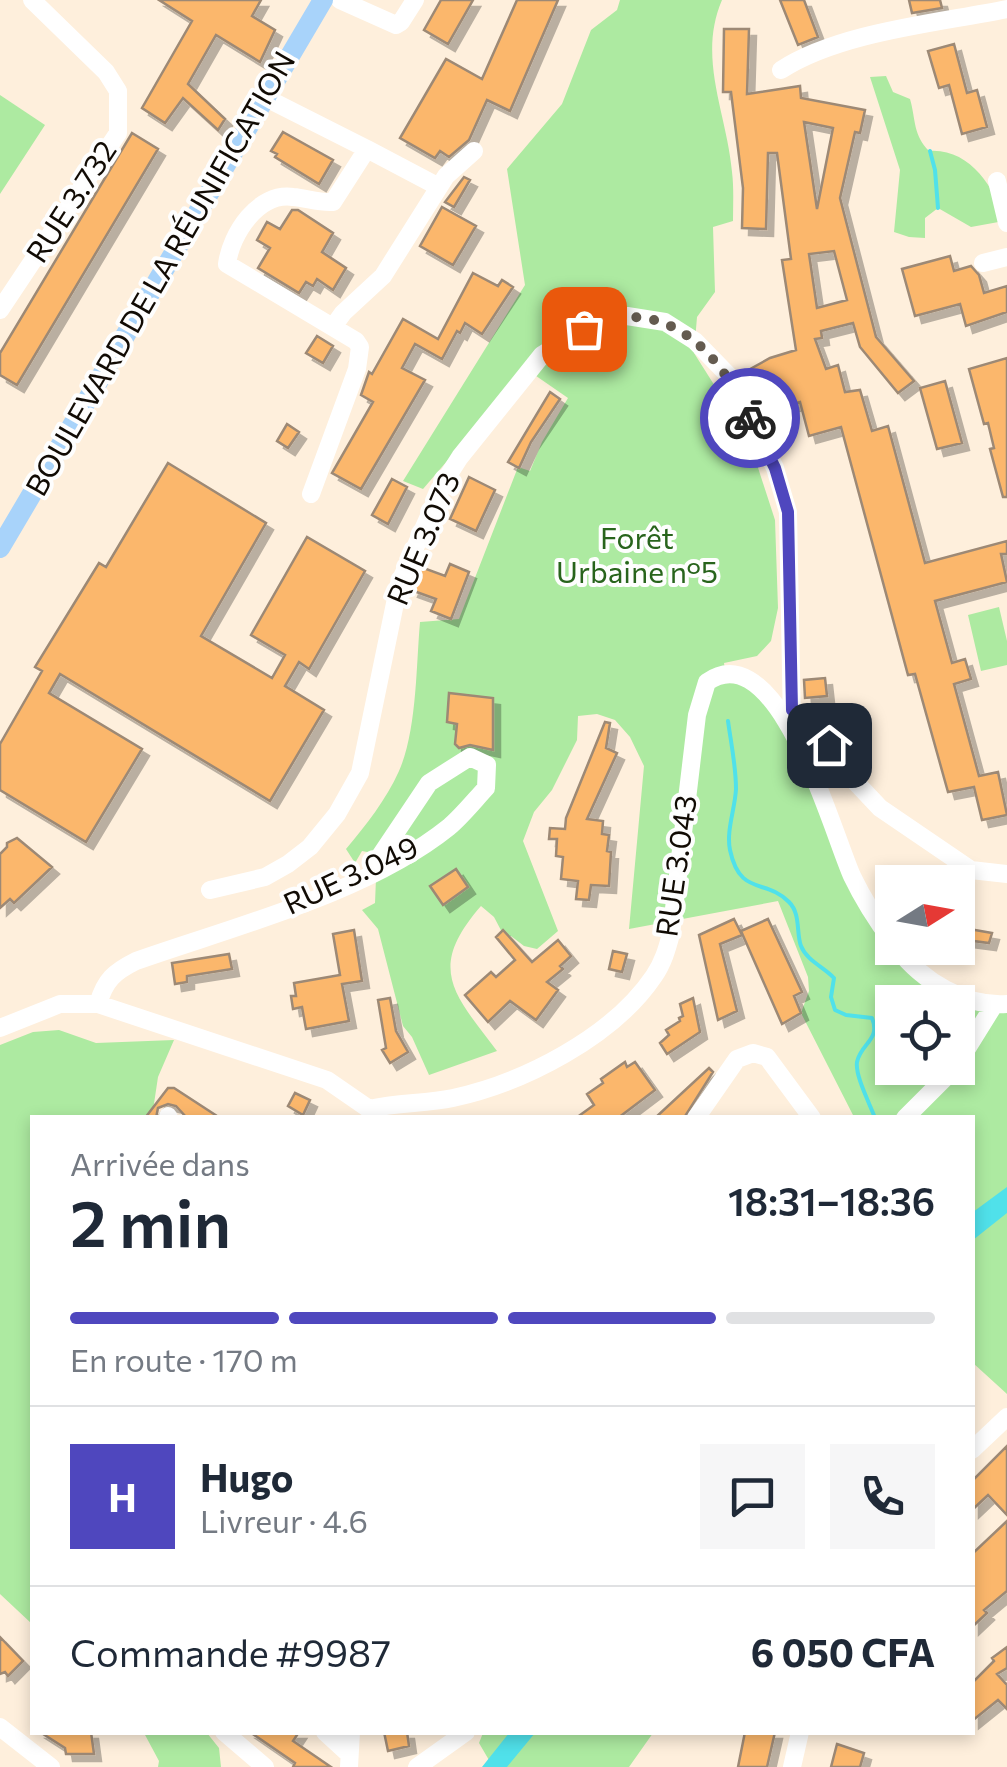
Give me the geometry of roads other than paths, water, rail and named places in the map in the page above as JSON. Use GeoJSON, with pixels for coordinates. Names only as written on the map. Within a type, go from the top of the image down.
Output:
{"type":"FeatureCollection","features":[{"type":"Feature","properties":{"kind":"main road","name":"BOULEVARD DE LA RÉUNIFICATION"},"geometry":{"type":"LineString","coordinates":[[0,548],[323,0]]}},
{"type":"Feature","properties":{"kind":"street","name":"RUE 3.732"},"geometry":{"type":"LineString","coordinates":[[0,310],[118,134],[118,91],[106,72],[32,0]]}},
{"type":"Feature","properties":{"kind":"street"},"geometry":{"type":"LineString","coordinates":[[303,33],[309,0]]}},
{"type":"Feature","properties":{"kind":"street"},"geometry":{"type":"LineString","coordinates":[[340,0],[396,25],[415,0]]}},
{"type":"Feature","properties":{"kind":"street"},"geometry":{"type":"LineString","coordinates":[[781,70],[808,54],[838,44],[1007,9]]}},
{"type":"Feature","properties":{"kind":"street"},"geometry":{"type":"LineString","coordinates":[[264,97],[439,188]]}},
{"type":"Feature","properties":{"kind":"street"},"geometry":{"type":"LineString","coordinates":[[310,494],[360,359],[360,348],[334,327],[227,264],[228,258],[235,235],[259,206],[290,196],[318,203],[333,202],[368,149]]}},
{"type":"Feature","properties":{"kind":"street"},"geometry":{"type":"LineString","coordinates":[[334,327],[343,312],[383,276],[446,176],[474,151]]}},
{"type":"Feature","properties":{"kind":"street"},"geometry":{"type":"LineString","coordinates":[[996,181],[1007,223]]}},
{"type":"Feature","properties":{"kind":"street"},"geometry":{"type":"LineString","coordinates":[[983,264],[1007,257]]}},
{"type":"Feature","properties":{"kind":"street","name":"RUE 3.073"},"geometry":{"type":"LineString","coordinates":[[210,890],[265,877],[288,864],[310,847],[337,814],[360,773],[399,584],[444,482],[542,354],[584,329],[627,316],[665,322],[695,341],[732,379],[775,468],[788,512],[792,730]]}},
{"type":"Feature","properties":{"kind":"street","name":"RUE 3.043"},"geometry":{"type":"LineString","coordinates":[[0,1028],[60,1004],[98,1004],[326,1080],[369,1113],[401,1101],[449,1098],[523,1078],[603,1026],[632,1001],[662,962],[671,934],[697,716],[707,682],[718,676],[750,679],[776,702],[792,730],[853,877],[875,917]]}},
{"type":"Feature","properties":{"kind":"street"},"geometry":{"type":"LineString","coordinates":[[792,710],[811,718],[847,773],[880,808],[971,870],[1007,874]]}},
{"type":"Feature","properties":{"kind":"street","name":"RUE 3.049"},"geometry":{"type":"LineString","coordinates":[[98,1004],[104,984],[136,960],[346,885],[404,858],[451,826],[486,788],[487,765],[470,757],[429,783],[374,865]]}},
{"type":"Feature","properties":{"kind":"street","name":"RUE 3.043"},"geometry":{"type":"LineString","coordinates":[[914,965],[949,990],[1000,1005]]}},
{"type":"Feature","properties":{"kind":"street"},"geometry":{"type":"LineString","coordinates":[[975,1040],[1000,1005]]}},
{"type":"Feature","properties":{"kind":"street"},"geometry":{"type":"LineString","coordinates":[[698,1115],[738,1060],[753,1053],[767,1057],[810,1115]]}},
{"type":"Feature","properties":{"kind":"street"},"geometry":{"type":"LineString","coordinates":[[909,1115],[938,1085]]}},
{"type":"Feature","properties":{"kind":"street"},"geometry":{"type":"LineString","coordinates":[[975,1447],[1007,1417]]}},
{"type":"Feature","properties":{"kind":"street"},"geometry":{"type":"LineString","coordinates":[[0,1727],[51,1767]]}},
{"type":"Feature","properties":{"kind":"street"},"geometry":{"type":"LineString","coordinates":[[228,1735],[265,1767]]}},
{"type":"Feature","properties":{"kind":"street"},"geometry":{"type":"LineString","coordinates":[[328,1735],[349,1761]]}},
{"type":"Feature","properties":{"kind":"street"},"geometry":{"type":"LineString","coordinates":[[349,1761],[351,1735]]}},
{"type":"Feature","properties":{"kind":"street"},"geometry":{"type":"LineString","coordinates":[[417,1767],[462,1735]]}},
{"type":"Feature","properties":{"kind":"street"},"geometry":{"type":"LineString","coordinates":[[792,1767],[799,1735]]}},
{"type":"Feature","properties":{"kind":"water"},"geometry":{"type":"Polygon","coordinates":[[[1007,1187],[1007,1213],[975,1238],[975,1211],[1007,1187]]]}},
{"type":"Feature","properties":{"kind":"water"},"geometry":{"type":"Polygon","coordinates":[[[507,1735],[533,1735],[507,1767],[482,1767],[507,1735]]]}},
{"type":"Feature","properties":{"kind":"waterway"},"geometry":{"type":"LineString","coordinates":[[930,151],[938,208]]}},
{"type":"Feature","properties":{"kind":"waterway"},"geometry":{"type":"LineString","coordinates":[[728,721],[736,780],[729,835],[734,865],[747,881],[780,895],[793,907],[804,951],[834,978],[831,997],[835,1010],[872,1018],[874,1031],[859,1056],[857,1068],[874,1115]]}},
{"type":"Feature","properties":{"kind":"park label","name":"Forêt Urbaine n°5"},"geometry":{"type":"Point","coordinates":[637,556]}}]}
